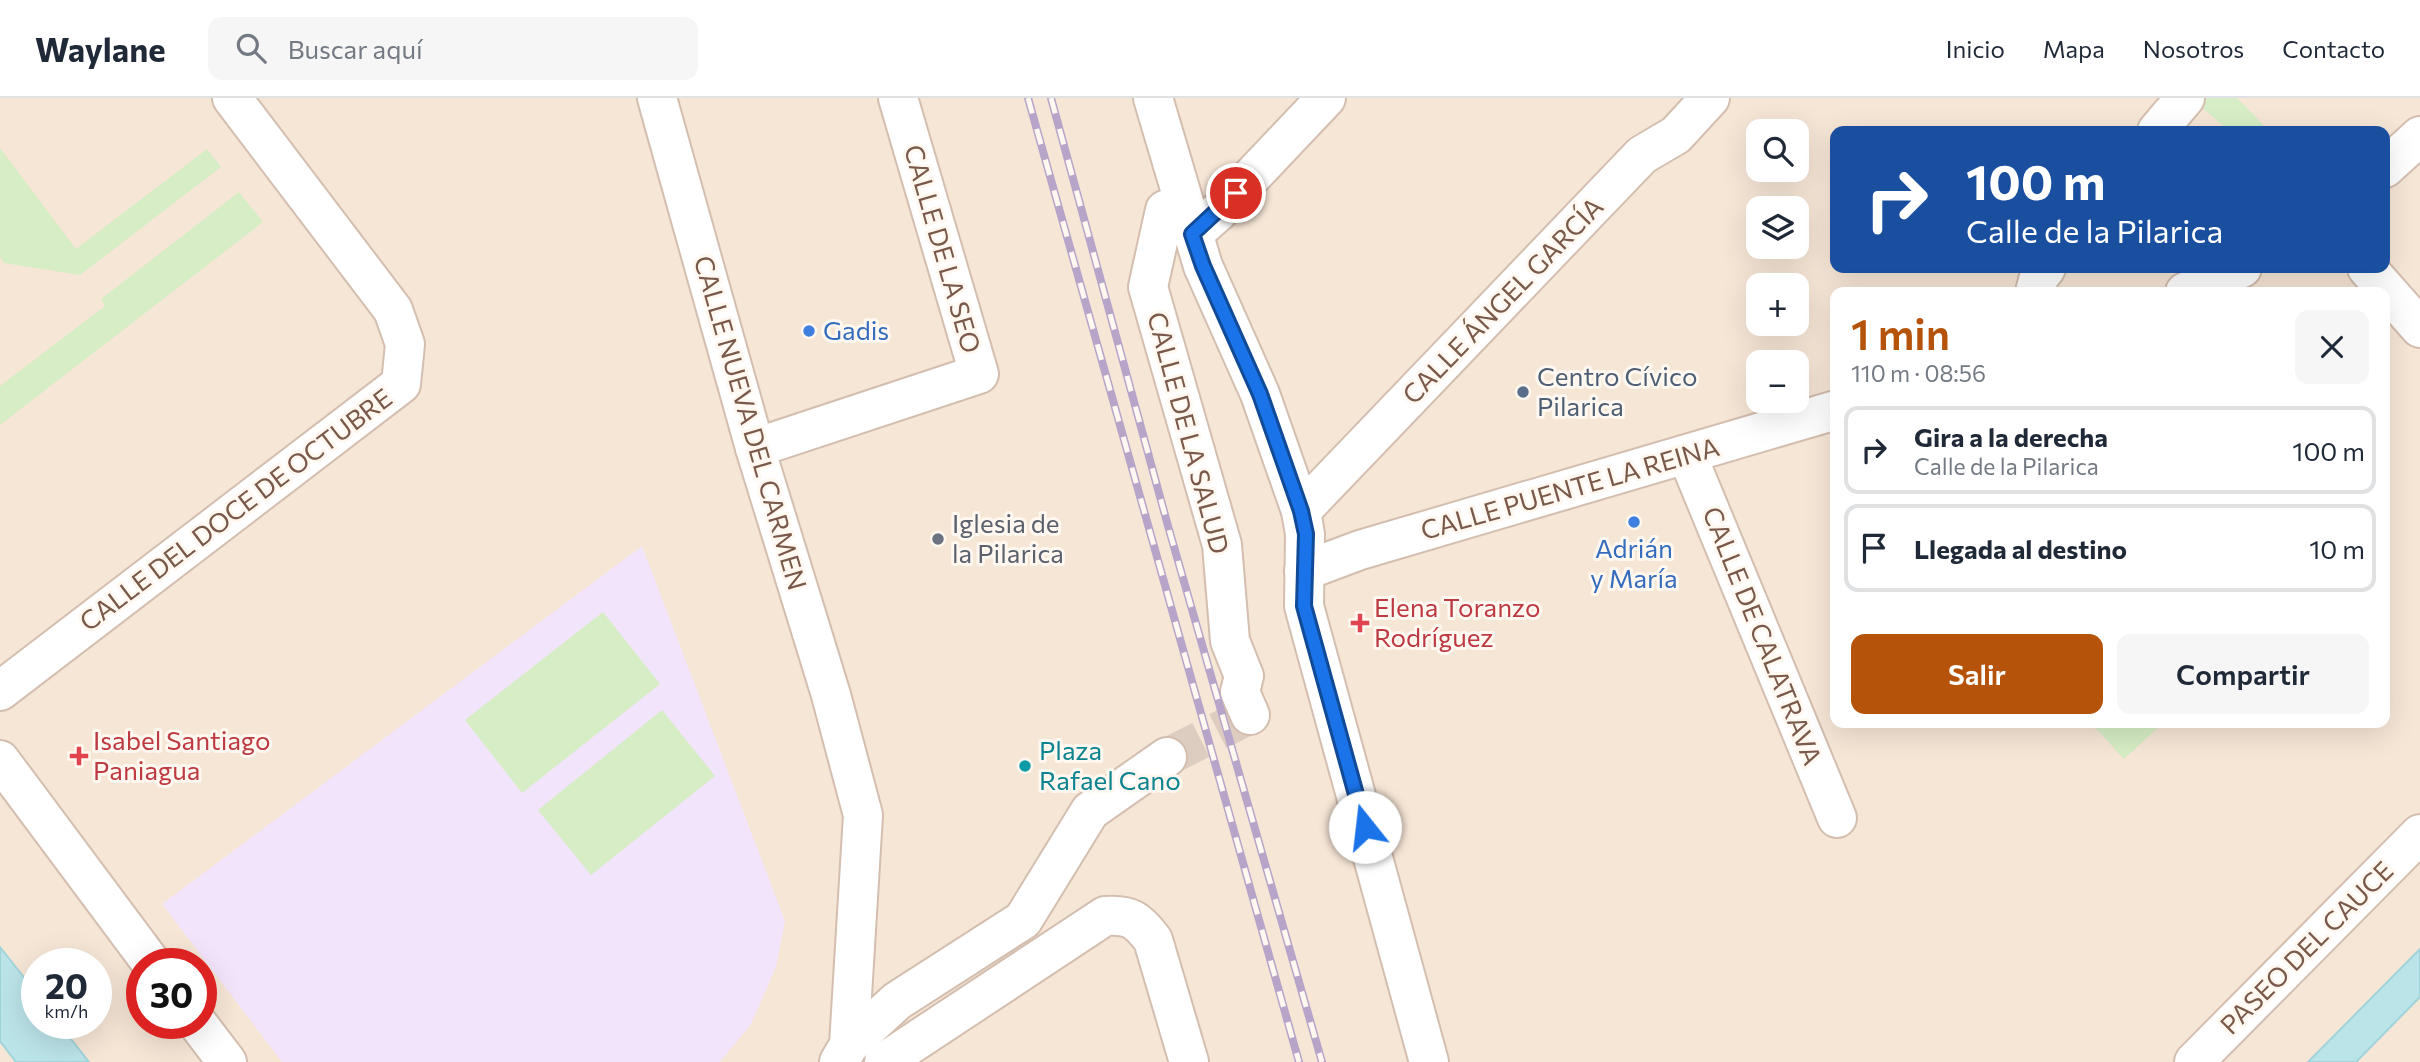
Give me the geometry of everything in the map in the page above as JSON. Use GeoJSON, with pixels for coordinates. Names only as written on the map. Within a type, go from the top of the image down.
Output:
{"type":"FeatureCollection","features":[{"type":"Feature","properties":{"kind":"street","name":"CALLE DEL DOCE DE OCTUBRE"},"geometry":{"type":"LineString","coordinates":[[0,691],[401,384],[405,344],[393,310],[232,98]]}},
{"type":"Feature","properties":{"kind":"street","name":"CALLE NUEVA DEL CARMEN"},"geometry":{"type":"LineString","coordinates":[[657,98],[755,449],[863,815],[844,1053]]}},
{"type":"Feature","properties":{"kind":"street","name":"CALLE DE LA SEO"},"geometry":{"type":"LineString","coordinates":[[755,449],[979,374],[898,98]]}},
{"type":"Feature","properties":{"kind":"street"},"geometry":{"type":"LineString","coordinates":[[1153,98],[1203,266],[1260,394],[1301,511],[1306,534],[1304,606],[1429,1062]]}},
{"type":"Feature","properties":{"kind":"street"},"geometry":{"type":"LineString","coordinates":[[1188,218],[1219,212],[1326,98]]}},
{"type":"Feature","properties":{"kind":"street","name":"CALLE ÁNGEL GARCÍA"},"geometry":{"type":"LineString","coordinates":[[1301,511],[1642,155],[1676,135],[1710,98]]}},
{"type":"Feature","properties":{"kind":"street"},"geometry":{"type":"LineString","coordinates":[[2161,126],[2185,98]]}},
{"type":"Feature","properties":{"kind":"street"},"geometry":{"type":"LineString","coordinates":[[2390,163],[2420,136]]}},
{"type":"Feature","properties":{"kind":"street","name":"CALLE DE LA SALUD"},"geometry":{"type":"LineString","coordinates":[[1188,218],[1165,210],[1148,287],[1222,545],[1230,641],[1244,676],[1240,692],[1250,715]]}},
{"type":"Feature","properties":{"kind":"street"},"geometry":{"type":"LineString","coordinates":[[2197,287],[2230,273]]}},
{"type":"Feature","properties":{"kind":"street"},"geometry":{"type":"LineString","coordinates":[[2371,273],[2384,287]]}},
{"type":"Feature","properties":{"kind":"street"},"geometry":{"type":"LineString","coordinates":[[2390,294],[2420,328]]}},
{"type":"Feature","properties":{"kind":"street","name":"CALLE PUENTE LA REINA"},"geometry":{"type":"LineString","coordinates":[[1304,571],[1360,550],[1830,412]]}},
{"type":"Feature","properties":{"kind":"street","name":"CALLE DE CALATRAVA"},"geometry":{"type":"LineString","coordinates":[[1687,455],[1837,818]]}},
{"type":"Feature","properties":{"kind":"street"},"geometry":{"type":"LineString","coordinates":[[844,1053],[897,1001],[1023,920],[1090,811],[1167,757]]}},
{"type":"Feature","properties":{"kind":"street"},"geometry":{"type":"LineString","coordinates":[[0,760],[140,948]]}},
{"type":"Feature","properties":{"kind":"street","name":"PASEO DEL CAUCE"},"geometry":{"type":"LineString","coordinates":[[2193,1062],[2420,834]]}},
{"type":"Feature","properties":{"kind":"street"},"geometry":{"type":"LineString","coordinates":[[884,1062],[1105,916],[1126,914],[1140,923],[1153,940],[1189,1062]]}},
{"type":"Feature","properties":{"kind":"street"},"geometry":{"type":"LineString","coordinates":[[209,1039],[227,1062]]}},
{"type":"Feature","properties":{"kind":"shaded area"},"geometry":{"type":"Polygon","coordinates":[[[0,98],[2420,98],[2420,1062],[0,1062],[0,98]]]}},
{"type":"Feature","properties":{"kind":"shaded area"},"geometry":{"type":"Polygon","coordinates":[[[642,546],[785,921],[776,967],[751,1024],[720,1062],[282,1062],[217,976],[217,948],[195,948],[162,904],[642,546]]]}},
{"type":"Feature","properties":{"kind":"green space"},"geometry":{"type":"Polygon","coordinates":[[[2203,98],[2237,98],[2264,126],[2223,126],[2198,104],[2203,98]]]}},
{"type":"Feature","properties":{"kind":"green space"},"geometry":{"type":"Polygon","coordinates":[[[0,148],[76,249],[207,149],[221,167],[80,275],[4,263],[0,257],[0,148]]]}},
{"type":"Feature","properties":{"kind":"green space"},"geometry":{"type":"Polygon","coordinates":[[[239,192],[263,222],[0,425],[0,386],[105,306],[101,299],[239,192]]]}},
{"type":"Feature","properties":{"kind":"green space"},"geometry":{"type":"Polygon","coordinates":[[[603,612],[660,684],[522,793],[465,720],[603,612]]]}},
{"type":"Feature","properties":{"kind":"green space"},"geometry":{"type":"Polygon","coordinates":[[[662,710],[715,776],[591,875],[538,810],[662,710]]]}},
{"type":"Feature","properties":{"kind":"green space"},"geometry":{"type":"Polygon","coordinates":[[[2096,728],[2158,728],[2124,759],[2096,728]]]}},
{"type":"Feature","properties":{"kind":"water"},"geometry":{"type":"Polygon","coordinates":[[[0,947],[21,974],[21,1039],[71,1039],[89,1062],[16,1062],[0,1041],[0,947]]]}},
{"type":"Feature","properties":{"kind":"water"},"geometry":{"type":"Polygon","coordinates":[[[2420,949],[2420,997],[2356,1062],[2308,1062],[2420,949]]]}},
{"type":"Feature","properties":{"kind":"tunnel"},"geometry":{"type":"LineString","coordinates":[[1167,757],[1250,715]]}},
{"type":"Feature","properties":{"kind":"railway"},"geometry":{"type":"LineString","coordinates":[[1028,98],[1299,1062]]}},
{"type":"Feature","properties":{"kind":"railway"},"geometry":{"type":"LineString","coordinates":[[1051,98],[1168,526],[1322,1062]]}},
{"type":"Feature","properties":{"kind":"place","name":"Gadis"},"geometry":{"type":"Point","coordinates":[809,331]}},
{"type":"Feature","properties":{"kind":"place","name":"Centro Cívico Pilarica"},"geometry":{"type":"Point","coordinates":[1523,392]}},
{"type":"Feature","properties":{"kind":"place","name":"Adrián y María"},"geometry":{"type":"Point","coordinates":[1634,522]}},
{"type":"Feature","properties":{"kind":"place","name":"Iglesia de la Pilarica"},"geometry":{"type":"Point","coordinates":[938,539]}},
{"type":"Feature","properties":{"kind":"place","name":"Elena Toranzo Rodríguez"},"geometry":{"type":"Point","coordinates":[1360,623]}},
{"type":"Feature","properties":{"kind":"place","name":"Isabel Santiago Paniagua"},"geometry":{"type":"Point","coordinates":[79,756]}},
{"type":"Feature","properties":{"kind":"place","name":"Plaza Rafael Cano"},"geometry":{"type":"Point","coordinates":[1025,766]}},
{"type":"Feature","properties":{"kind":"route"},"geometry":{"type":"LineString","coordinates":[[1236,193],[1219,212],[1192,234],[1203,266],[1260,394],[1301,511],[1306,534],[1304,606],[1365,827]]}}]}
